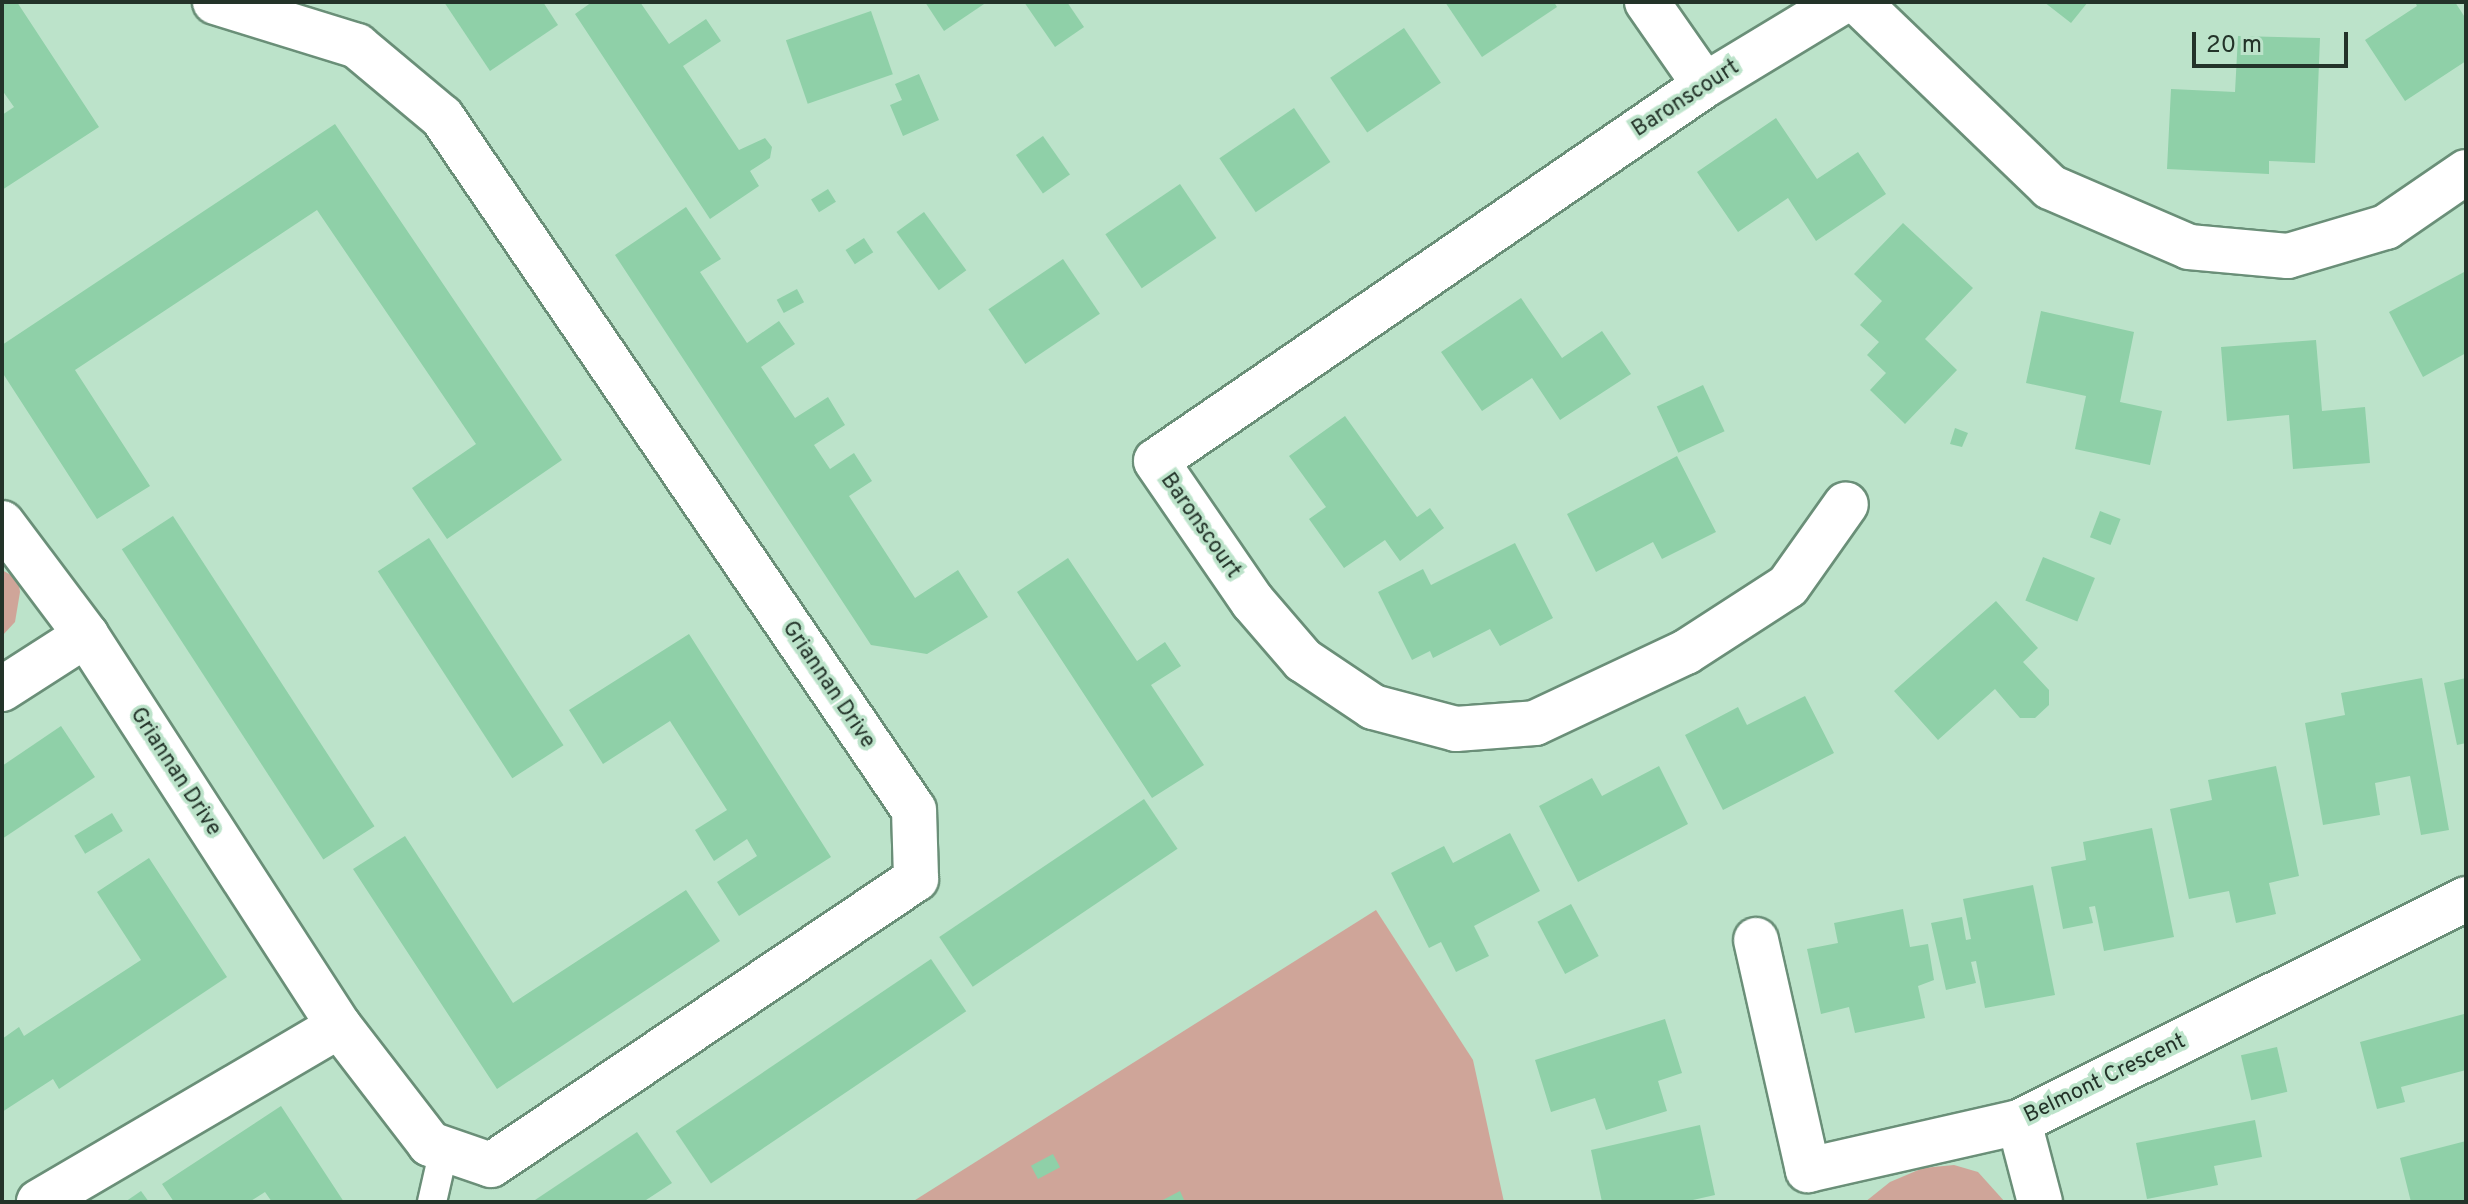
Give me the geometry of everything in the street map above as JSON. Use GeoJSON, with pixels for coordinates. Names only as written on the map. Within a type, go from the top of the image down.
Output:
{"type":"FeatureCollection","features":[{"type":"Feature","properties":{"kind":"street","name":"Griannan Drive"},"geometry":{"type":"LineString","coordinates":[[2,523],[86,635],[339,1026],[430,1144],[491,1165],[916,879],[914,810],[442,117],[357,46],[215,2]]}},
{"type":"Feature","properties":{"kind":"street"},"geometry":{"type":"LineString","coordinates":[[1647,2],[1705,85]]}},
{"type":"Feature","properties":{"kind":"street","name":"Baronscourt"},"geometry":{"type":"LineString","coordinates":[[1842,2],[1705,85],[1156,461],[1253,602],[1303,660],[1373,707],[1456,729],[1535,723],[1686,652],[1788,586],[1846,504]]}},
{"type":"Feature","properties":{"kind":"street"},"geometry":{"type":"LineString","coordinates":[[1858,2],[2050,187],[2189,247],[2288,256],[2386,227],[2466,172]]}},
{"type":"Feature","properties":{"kind":"street"},"geometry":{"type":"LineString","coordinates":[[2,689],[86,635]]}},
{"type":"Feature","properties":{"kind":"street","name":"Belmont Crescent"},"geometry":{"type":"LineString","coordinates":[[1756,940],[1812,1186],[2019,1122],[2466,899]]}},
{"type":"Feature","properties":{"kind":"street"},"geometry":{"type":"LineString","coordinates":[[39,1202],[339,1026]]}},
{"type":"Feature","properties":{"kind":"street"},"geometry":{"type":"LineString","coordinates":[[2019,1122],[2040,1202]]}},
{"type":"Feature","properties":{"kind":"lane"},"geometry":{"type":"LineString","coordinates":[[432,1202],[444,1149]]}},
{"type":"Feature","properties":{"kind":"shaded area"},"geometry":{"type":"Polygon","coordinates":[[[2,570],[18,579],[20,592],[15,622],[2,636],[2,570]]]}},
{"type":"Feature","properties":{"kind":"shaded area"},"geometry":{"type":"Polygon","coordinates":[[[1376,910],[1473,1060],[1504,1202],[912,1202],[1376,910]]]}},
{"type":"Feature","properties":{"kind":"shaded area"},"geometry":{"type":"Polygon","coordinates":[[[1954,1165],[1978,1172],[2005,1202],[1865,1202],[1890,1182],[1923,1168],[1954,1165]]]}},
{"type":"Feature","properties":{"kind":"building"},"geometry":{"type":"Polygon","coordinates":[[[2,2],[17,2],[99,127],[2,190],[2,115],[14,107],[2,90],[2,2]]]}},
{"type":"Feature","properties":{"kind":"building"},"geometry":{"type":"Polygon","coordinates":[[[444,2],[543,2],[558,25],[490,71],[444,2]]]}},
{"type":"Feature","properties":{"kind":"building"},"geometry":{"type":"Polygon","coordinates":[[[592,2],[640,2],[669,44],[706,19],[721,41],[683,66],[739,150],[765,138],[772,147],[770,158],[750,171],[759,186],[710,219],[575,14],[592,2]]]}},
{"type":"Feature","properties":{"kind":"building"},"geometry":{"type":"Polygon","coordinates":[[[925,2],[987,2],[944,31],[925,2]]]}},
{"type":"Feature","properties":{"kind":"building"},"geometry":{"type":"Polygon","coordinates":[[[1024,2],[1067,2],[1084,27],[1055,47],[1024,2]]]}},
{"type":"Feature","properties":{"kind":"building"},"geometry":{"type":"Polygon","coordinates":[[[1445,2],[1554,2],[1557,7],[1482,57],[1445,2]]]}},
{"type":"Feature","properties":{"kind":"building"},"geometry":{"type":"Polygon","coordinates":[[[2044,2],[2088,2],[2071,23],[2044,2]]]}},
{"type":"Feature","properties":{"kind":"building"},"geometry":{"type":"Polygon","coordinates":[[[2415,2],[2455,2],[2466,19],[2466,61],[2405,101],[2365,40],[2417,6],[2415,2]]]}},
{"type":"Feature","properties":{"kind":"building"},"geometry":{"type":"Polygon","coordinates":[[[871,11],[893,74],[808,104],[786,40],[871,11]]]}},
{"type":"Feature","properties":{"kind":"building"},"geometry":{"type":"Polygon","coordinates":[[[1404,28],[1441,83],[1367,132],[1330,78],[1404,28]]]}},
{"type":"Feature","properties":{"kind":"building"},"geometry":{"type":"Polygon","coordinates":[[[2238,36],[2320,38],[2315,163],[2269,161],[2269,174],[2167,169],[2171,89],[2235,92],[2238,36]]]}},
{"type":"Feature","properties":{"kind":"building"},"geometry":{"type":"Polygon","coordinates":[[[919,74],[939,120],[903,136],[890,105],[902,100],[895,84],[919,74]]]}},
{"type":"Feature","properties":{"kind":"building"},"geometry":{"type":"Polygon","coordinates":[[[1294,108],[1330,162],[1256,212],[1219,158],[1294,108]]]}},
{"type":"Feature","properties":{"kind":"building"},"geometry":{"type":"Polygon","coordinates":[[[1776,118],[1817,179],[1858,152],[1886,194],[1816,241],[1788,198],[1738,232],[1697,172],[1776,118]]]}},
{"type":"Feature","properties":{"kind":"building"},"geometry":{"type":"Polygon","coordinates":[[[335,124],[562,460],[447,539],[412,488],[476,444],[317,210],[75,370],[150,486],[97,519],[2,372],[2,345],[335,124]]]}},
{"type":"Feature","properties":{"kind":"building"},"geometry":{"type":"Polygon","coordinates":[[[1043,136],[1070,175],[1043,193],[1016,155],[1043,136]]]}},
{"type":"Feature","properties":{"kind":"building"},"geometry":{"type":"Polygon","coordinates":[[[1180,184],[1216,238],[1142,288],[1105,234],[1180,184]]]}},
{"type":"Feature","properties":{"kind":"building"},"geometry":{"type":"Polygon","coordinates":[[[828,189],[836,202],[819,212],[811,200],[828,189]]]}},
{"type":"Feature","properties":{"kind":"building"},"geometry":{"type":"Polygon","coordinates":[[[686,207],[721,259],[700,272],[747,343],[779,321],[795,344],[761,367],[795,418],[828,397],[845,425],[814,445],[830,469],[854,453],[872,481],[849,496],[915,598],[958,570],[988,617],[927,654],[871,645],[615,255],[686,207]]]}},
{"type":"Feature","properties":{"kind":"building"},"geometry":{"type":"Polygon","coordinates":[[[924,212],[966,270],[939,290],[896,232],[924,212]]]}},
{"type":"Feature","properties":{"kind":"building"},"geometry":{"type":"Polygon","coordinates":[[[1903,223],[1973,288],[1925,339],[1957,370],[1905,424],[1870,390],[1886,373],[1867,355],[1879,342],[1860,325],[1882,301],[1854,274],[1903,223]]]}},
{"type":"Feature","properties":{"kind":"building"},"geometry":{"type":"Polygon","coordinates":[[[864,238],[873,252],[855,264],[846,250],[864,238]]]}},
{"type":"Feature","properties":{"kind":"building"},"geometry":{"type":"Polygon","coordinates":[[[1063,259],[1100,314],[1025,364],[988,309],[1063,259]]]}},
{"type":"Feature","properties":{"kind":"building"},"geometry":{"type":"Polygon","coordinates":[[[2466,271],[2466,353],[2423,377],[2389,312],[2466,271]]]}},
{"type":"Feature","properties":{"kind":"building"},"geometry":{"type":"Polygon","coordinates":[[[797,289],[804,302],[784,313],[777,300],[797,289]]]}},
{"type":"Feature","properties":{"kind":"building"},"geometry":{"type":"Polygon","coordinates":[[[1521,298],[1562,358],[1602,331],[1631,374],[1560,420],[1532,378],[1482,411],[1441,352],[1521,298]]]}},
{"type":"Feature","properties":{"kind":"building"},"geometry":{"type":"Polygon","coordinates":[[[2041,311],[2134,332],[2120,402],[2162,411],[2150,465],[2075,449],[2086,396],[2026,383],[2041,311]]]}},
{"type":"Feature","properties":{"kind":"building"},"geometry":{"type":"Polygon","coordinates":[[[2316,340],[2322,411],[2365,407],[2370,463],[2293,469],[2289,415],[2227,421],[2221,347],[2316,340]]]}},
{"type":"Feature","properties":{"kind":"building"},"geometry":{"type":"Polygon","coordinates":[[[1703,385],[1725,431],[1678,453],[1657,407],[1703,385]]]}},
{"type":"Feature","properties":{"kind":"building"},"geometry":{"type":"Polygon","coordinates":[[[1345,416],[1417,517],[1430,508],[1444,528],[1400,561],[1385,540],[1344,568],[1309,519],[1326,507],[1289,456],[1345,416]]]}},
{"type":"Feature","properties":{"kind":"building"},"geometry":{"type":"Polygon","coordinates":[[[1955,428],[1968,433],[1962,447],[1950,444],[1955,428]]]}},
{"type":"Feature","properties":{"kind":"building"},"geometry":{"type":"Polygon","coordinates":[[[1677,456],[1716,532],[1662,559],[1653,542],[1596,572],[1567,514],[1677,456]]]}},
{"type":"Feature","properties":{"kind":"building"},"geometry":{"type":"Polygon","coordinates":[[[2100,511],[2121,519],[2111,545],[2090,537],[2100,511]]]}},
{"type":"Feature","properties":{"kind":"building"},"geometry":{"type":"Polygon","coordinates":[[[173,516],[375,826],[323,860],[122,549],[173,516]]]}},
{"type":"Feature","properties":{"kind":"building"},"geometry":{"type":"Polygon","coordinates":[[[429,538],[564,745],[512,778],[378,571],[429,538]]]}},
{"type":"Feature","properties":{"kind":"building"},"geometry":{"type":"Polygon","coordinates":[[[1515,543],[1553,618],[1500,646],[1490,629],[1433,658],[1430,651],[1412,660],[1378,592],[1423,569],[1431,585],[1515,543]]]}},
{"type":"Feature","properties":{"kind":"building"},"geometry":{"type":"Polygon","coordinates":[[[2043,557],[2095,578],[2077,622],[2025,601],[2043,557]]]}},
{"type":"Feature","properties":{"kind":"building"},"geometry":{"type":"Polygon","coordinates":[[[1068,558],[1137,661],[1165,642],[1181,666],[1151,685],[1204,765],[1152,798],[1017,592],[1068,558]]]}},
{"type":"Feature","properties":{"kind":"building"},"geometry":{"type":"Polygon","coordinates":[[[1996,601],[2038,648],[2023,662],[2049,690],[2049,705],[2035,718],[2020,718],[1995,689],[1938,740],[1894,691],[1996,601]]]}},
{"type":"Feature","properties":{"kind":"building"},"geometry":{"type":"Polygon","coordinates":[[[689,634],[831,857],[739,916],[717,882],[757,856],[747,839],[714,861],[695,830],[727,810],[670,721],[603,764],[569,710],[689,634]]]}},
{"type":"Feature","properties":{"kind":"building"},"geometry":{"type":"Polygon","coordinates":[[[2422,678],[2449,830],[2421,835],[2410,776],[2375,783],[2380,815],[2323,825],[2305,723],[2345,715],[2341,693],[2422,678]]]}},
{"type":"Feature","properties":{"kind":"building"},"geometry":{"type":"Polygon","coordinates":[[[2466,678],[2466,743],[2457,745],[2444,683],[2466,678]]]}},
{"type":"Feature","properties":{"kind":"building"},"geometry":{"type":"Polygon","coordinates":[[[1805,696],[1834,753],[1723,810],[1685,735],[1738,707],[1747,725],[1805,696]]]}},
{"type":"Feature","properties":{"kind":"building"},"geometry":{"type":"Polygon","coordinates":[[[61,726],[95,777],[2,839],[2,766],[61,726]]]}},
{"type":"Feature","properties":{"kind":"building"},"geometry":{"type":"Polygon","coordinates":[[[1659,766],[1688,824],[1578,882],[1539,806],[1592,778],[1602,796],[1659,766]]]}},
{"type":"Feature","properties":{"kind":"building"},"geometry":{"type":"Polygon","coordinates":[[[2276,766],[2299,876],[2269,883],[2276,914],[2236,923],[2229,891],[2189,899],[2170,809],[2212,800],[2208,780],[2276,766]]]}},
{"type":"Feature","properties":{"kind":"building"},"geometry":{"type":"Polygon","coordinates":[[[1144,799],[1178,849],[973,987],[939,937],[1144,799]]]}},
{"type":"Feature","properties":{"kind":"building"},"geometry":{"type":"Polygon","coordinates":[[[112,813],[123,831],[85,854],[74,836],[112,813]]]}},
{"type":"Feature","properties":{"kind":"building"},"geometry":{"type":"Polygon","coordinates":[[[2152,828],[2174,937],[2104,951],[2095,906],[2089,907],[2093,923],[2063,929],[2051,867],[2086,860],[2083,842],[2152,828]]]}},
{"type":"Feature","properties":{"kind":"building"},"geometry":{"type":"Polygon","coordinates":[[[1510,833],[1540,891],[1474,926],[1489,956],[1456,972],[1441,942],[1429,948],[1391,873],[1444,846],[1453,863],[1510,833]]]}},
{"type":"Feature","properties":{"kind":"building"},"geometry":{"type":"Polygon","coordinates":[[[405,836],[513,1003],[686,890],[720,941],[497,1089],[353,869],[405,836]]]}},
{"type":"Feature","properties":{"kind":"building"},"geometry":{"type":"Polygon","coordinates":[[[149,858],[227,977],[59,1089],[53,1079],[2,1112],[2,1039],[19,1027],[24,1036],[141,960],[97,892],[149,858]]]}},
{"type":"Feature","properties":{"kind":"building"},"geometry":{"type":"Polygon","coordinates":[[[2033,885],[2055,995],[1985,1008],[1976,961],[1971,962],[1976,983],[1946,990],[1931,923],[1962,917],[1966,940],[1971,939],[1963,899],[2033,885]]]}},
{"type":"Feature","properties":{"kind":"building"},"geometry":{"type":"Polygon","coordinates":[[[1571,904],[1599,956],[1565,974],[1537,922],[1571,904]]]}},
{"type":"Feature","properties":{"kind":"building"},"geometry":{"type":"Polygon","coordinates":[[[1903,909],[1910,947],[1928,944],[1934,980],[1918,986],[1925,1018],[1855,1033],[1849,1007],[1821,1014],[1807,949],[1838,943],[1834,923],[1903,909]]]}},
{"type":"Feature","properties":{"kind":"building"},"geometry":{"type":"Polygon","coordinates":[[[931,959],[966,1011],[711,1183],[676,1131],[931,959]]]}},
{"type":"Feature","properties":{"kind":"building"},"geometry":{"type":"Polygon","coordinates":[[[2464,1014],[2466,1070],[2401,1087],[2405,1102],[2377,1109],[2360,1042],[2464,1014]]]}},
{"type":"Feature","properties":{"kind":"building"},"geometry":{"type":"Polygon","coordinates":[[[1665,1019],[1682,1073],[1658,1081],[1667,1111],[1606,1130],[1595,1098],[1551,1112],[1535,1060],[1665,1019]]]}},
{"type":"Feature","properties":{"kind":"building"},"geometry":{"type":"Polygon","coordinates":[[[2277,1047],[2287,1092],[2251,1100],[2241,1055],[2277,1047]]]}},
{"type":"Feature","properties":{"kind":"building"},"geometry":{"type":"Polygon","coordinates":[[[281,1106],[344,1202],[272,1202],[265,1192],[249,1202],[174,1202],[162,1184],[281,1106]]]}},
{"type":"Feature","properties":{"kind":"building"},"geometry":{"type":"Polygon","coordinates":[[[2255,1120],[2262,1157],[2214,1166],[2218,1185],[2147,1199],[2136,1143],[2255,1120]]]}},
{"type":"Feature","properties":{"kind":"building"},"geometry":{"type":"Polygon","coordinates":[[[1700,1125],[1715,1195],[1684,1202],[1602,1202],[1591,1150],[1700,1125]]]}},
{"type":"Feature","properties":{"kind":"building"},"geometry":{"type":"Polygon","coordinates":[[[637,1132],[672,1183],[643,1202],[532,1202],[637,1132]]]}},
{"type":"Feature","properties":{"kind":"building"},"geometry":{"type":"Polygon","coordinates":[[[2466,1141],[2466,1202],[2411,1202],[2400,1158],[2466,1141]]]}},
{"type":"Feature","properties":{"kind":"building"},"geometry":{"type":"Polygon","coordinates":[[[1053,1154],[1060,1167],[1038,1179],[1031,1166],[1053,1154]]]}},
{"type":"Feature","properties":{"kind":"building"},"geometry":{"type":"Polygon","coordinates":[[[141,1191],[149,1202],[125,1202],[141,1191]]]}},
{"type":"Feature","properties":{"kind":"building"},"geometry":{"type":"Polygon","coordinates":[[[1180,1191],[1185,1202],[1159,1202],[1180,1191]]]}}]}
